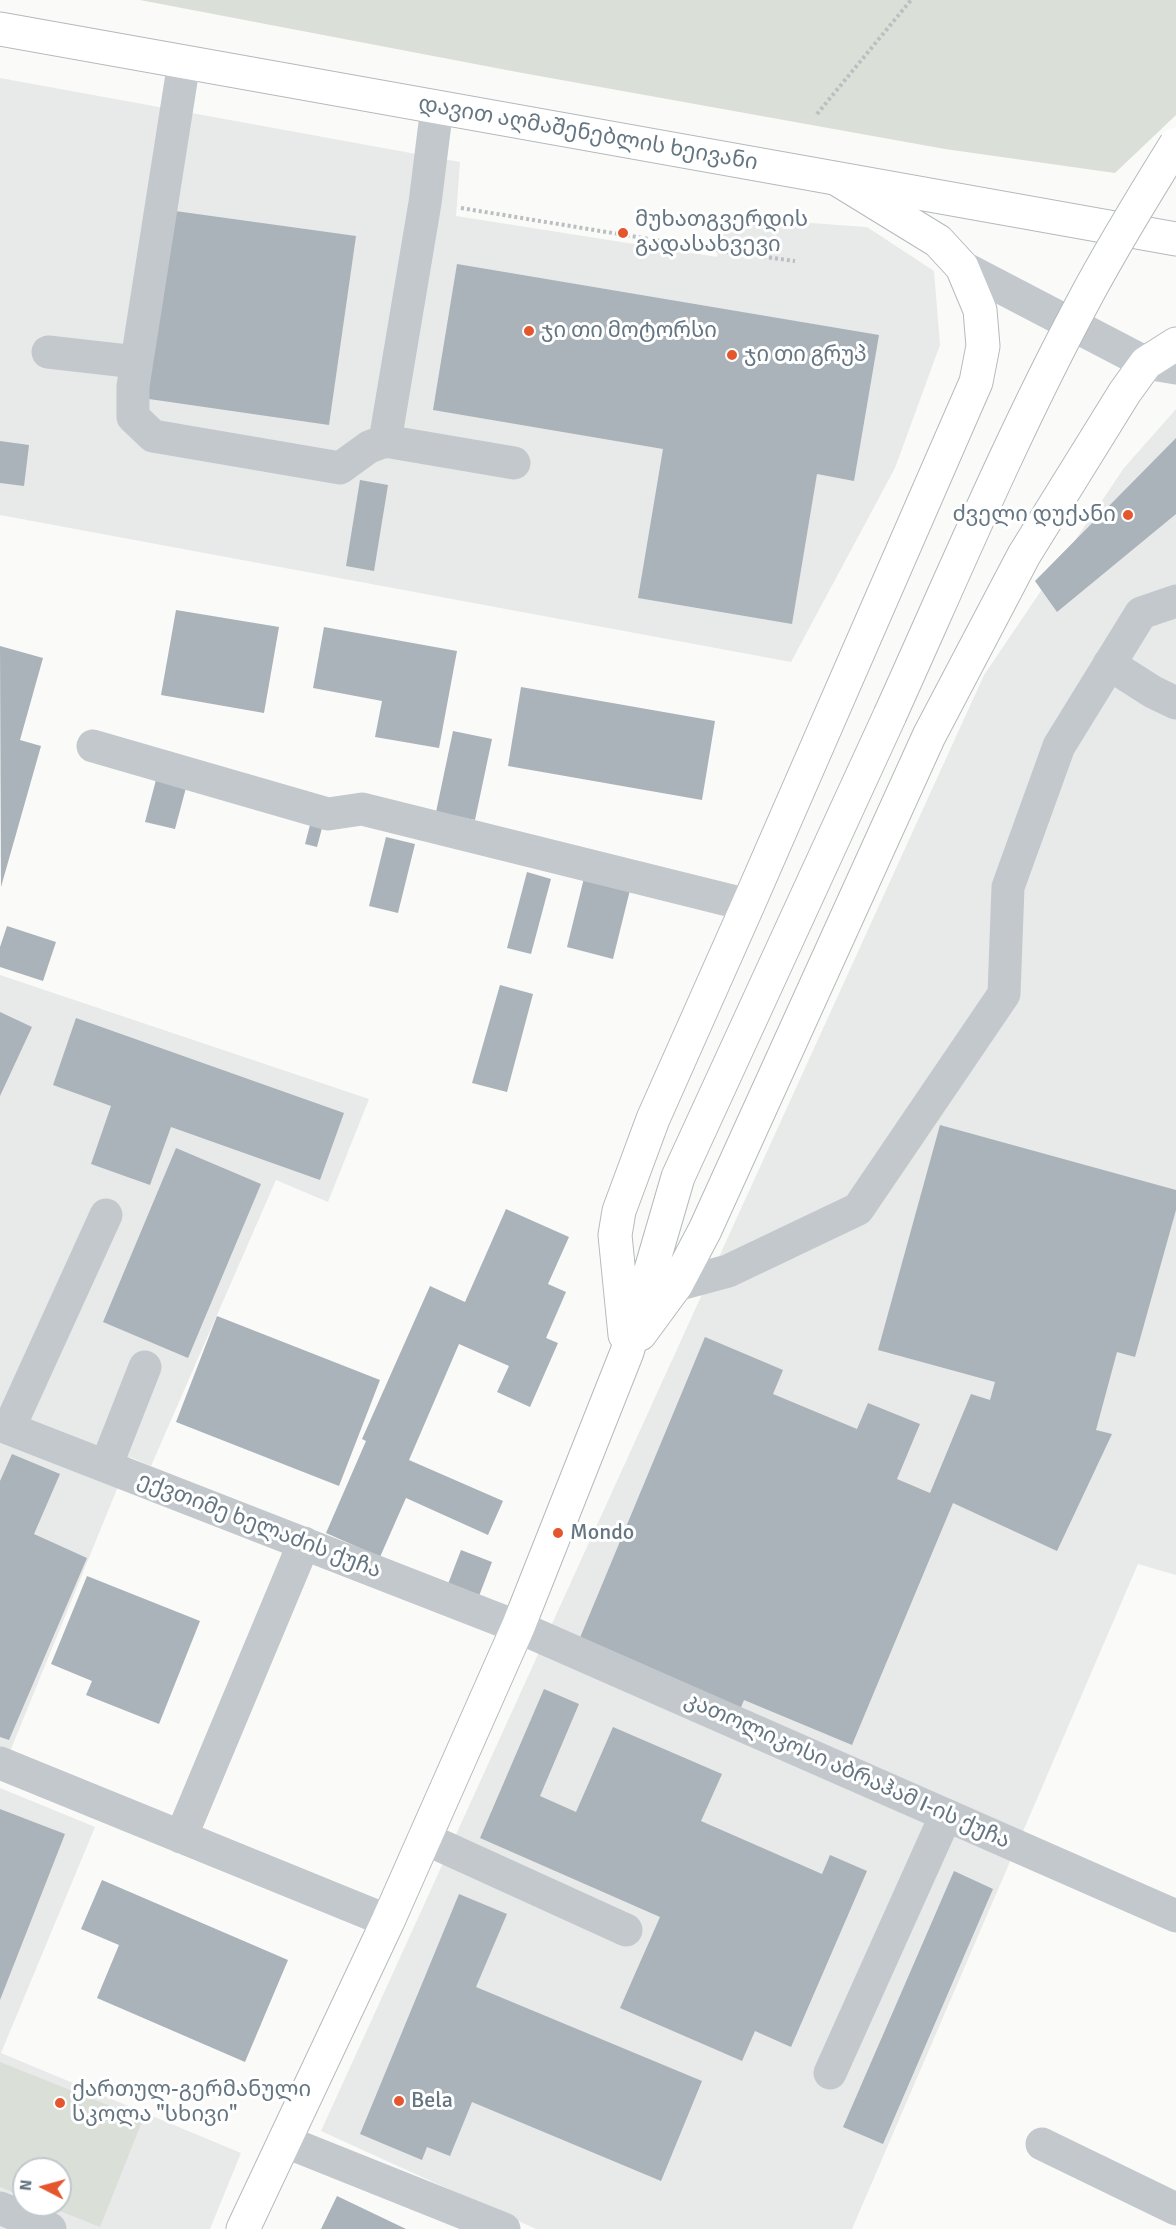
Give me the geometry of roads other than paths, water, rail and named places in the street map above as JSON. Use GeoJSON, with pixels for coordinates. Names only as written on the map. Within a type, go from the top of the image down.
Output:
{"type":"FeatureCollection","features":[{"type":"Feature","properties":{"kind":"main road","name":"დავით აღმაშენებლის ხეივანი"},"geometry":{"type":"LineString","coordinates":[[0,29],[1176,239]]}},
{"type":"Feature","properties":{"kind":"main road"},"geometry":{"type":"LineString","coordinates":[[243,2229],[388,1921],[518,1627],[627,1352],[678,1178],[1027,414],[1115,242],[1176,144]]}},
{"type":"Feature","properties":{"kind":"main road"},"geometry":{"type":"LineString","coordinates":[[627,1352],[615,1235],[619,1211],[653,1119],[976,382],[983,346],[980,310],[962,267],[938,241],[837,178]]}},
{"type":"Feature","properties":{"kind":"main road"},"geometry":{"type":"LineString","coordinates":[[627,1352],[676,1285],[710,1220],[928,736],[1024,555],[1125,392],[1161,366],[1176,344]]}},
{"type":"Feature","properties":{"kind":"street"},"geometry":{"type":"LineString","coordinates":[[184,62],[136,362],[133,417],[153,436],[340,468],[369,447],[385,441],[514,462]]}},
{"type":"Feature","properties":{"kind":"street"},"geometry":{"type":"LineString","coordinates":[[385,441],[425,202],[437,107]]}},
{"type":"Feature","properties":{"kind":"street"},"geometry":{"type":"LineString","coordinates":[[962,267],[1161,366]]}},
{"type":"Feature","properties":{"kind":"street"},"geometry":{"type":"LineString","coordinates":[[48,352],[136,362]]}},
{"type":"Feature","properties":{"kind":"street"},"geometry":{"type":"LineString","coordinates":[[676,1285],[728,1271],[858,1209],[1004,994],[1008,887],[1059,746],[1141,613],[1176,601]]}},
{"type":"Feature","properties":{"kind":"street"},"geometry":{"type":"LineString","coordinates":[[1109,664],[1153,692],[1176,703]]}},
{"type":"Feature","properties":{"kind":"street"},"geometry":{"type":"LineString","coordinates":[[93,746],[328,814],[362,809],[748,905]]}},
{"type":"Feature","properties":{"kind":"street"},"geometry":{"type":"LineString","coordinates":[[4,1427],[106,1215]]}},
{"type":"Feature","properties":{"kind":"street"},"geometry":{"type":"LineString","coordinates":[[106,1466],[145,1367]]}},
{"type":"Feature","properties":{"kind":"street","name":"ექვთიმე ხელაძის ქუჩა"},"geometry":{"type":"LineString","coordinates":[[4,1427],[518,1627]]}},
{"type":"Feature","properties":{"kind":"street"},"geometry":{"type":"LineString","coordinates":[[182,1837],[304,1543]]}},
{"type":"Feature","properties":{"kind":"street","name":"კათოლიკოსი აბრაჰამ I-ის ქუჩა"},"geometry":{"type":"LineString","coordinates":[[518,1627],[1176,1916]]}},
{"type":"Feature","properties":{"kind":"street"},"geometry":{"type":"LineString","coordinates":[[0,1763],[388,1921]]}},
{"type":"Feature","properties":{"kind":"street"},"geometry":{"type":"LineString","coordinates":[[830,2073],[946,1815]]}},
{"type":"Feature","properties":{"kind":"street"},"geometry":{"type":"LineString","coordinates":[[424,1838],[626,1930]]}},
{"type":"Feature","properties":{"kind":"street"},"geometry":{"type":"LineString","coordinates":[[284,2141],[504,2229]]}},
{"type":"Feature","properties":{"kind":"street"},"geometry":{"type":"LineString","coordinates":[[1042,2144],[1176,2209]]}},
{"type":"Feature","properties":{"kind":"street"},"geometry":{"type":"LineString","coordinates":[[0,2208],[50,2229]]}},
{"type":"Feature","properties":{"kind":"place","name":"მუხათგვერდის გადასახვევი"},"geometry":{"type":"Point","coordinates":[623,233]}},
{"type":"Feature","properties":{"kind":"place","name":"ჯი თი მოტორსი"},"geometry":{"type":"Point","coordinates":[529,331]}},
{"type":"Feature","properties":{"kind":"place","name":"ჯი თი გრუპ"},"geometry":{"type":"Point","coordinates":[732,355]}},
{"type":"Feature","properties":{"kind":"place","name":"ძველი დუქანი"},"geometry":{"type":"Point","coordinates":[1128,515]}},
{"type":"Feature","properties":{"kind":"place","name":"Mondo"},"geometry":{"type":"Point","coordinates":[558,1533]}},
{"type":"Feature","properties":{"kind":"place","name":"Bela"},"geometry":{"type":"Point","coordinates":[399,2101]}},
{"type":"Feature","properties":{"kind":"place","name":"ქართულ-გერმანული სკოლა \"სხივი\""},"geometry":{"type":"Point","coordinates":[60,2103]}}]}
